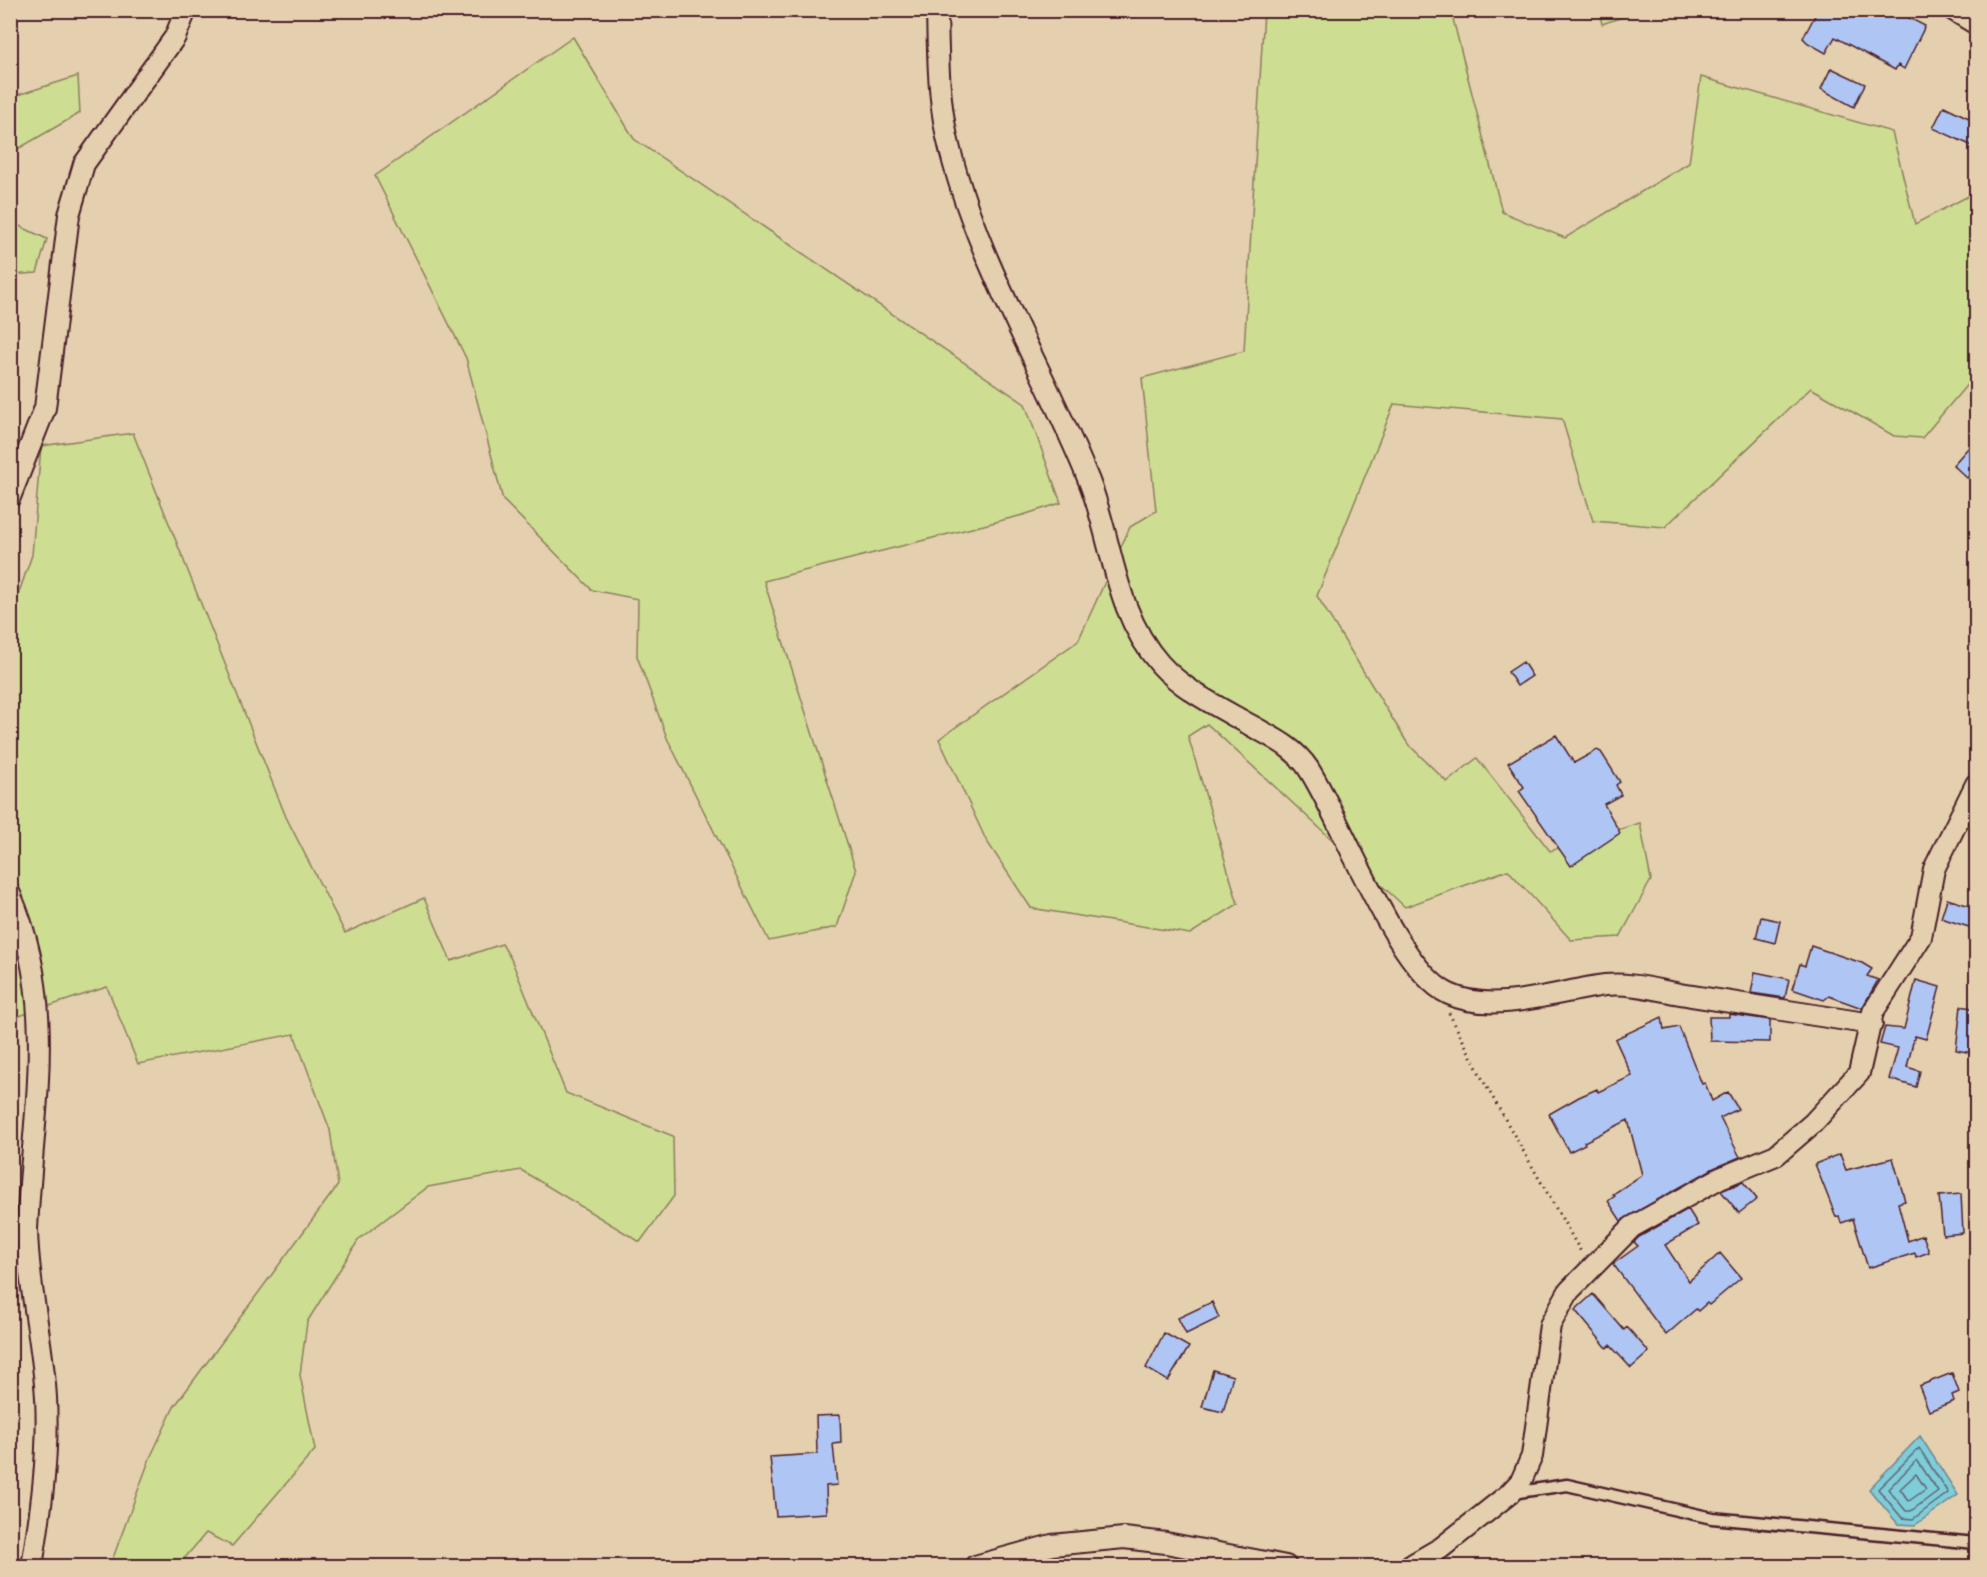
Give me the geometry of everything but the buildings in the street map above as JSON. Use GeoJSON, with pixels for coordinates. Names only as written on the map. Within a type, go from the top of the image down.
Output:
{"type":"FeatureCollection","features":[{"type":"Feature","properties":{"kind":"street"},"geometry":{"type":"LineString","coordinates":[[10,498],[45,408],[69,215],[84,164],[175,37],[186,10]]}},
{"type":"Feature","properties":{"kind":"street"},"geometry":{"type":"LineString","coordinates":[[937,10],[944,123],[962,191],[1003,293],[1091,486],[1115,576],[1130,618],[1147,647],[1170,673],[1222,709],[1298,754],[1321,790],[1383,911],[1414,962],[1434,985],[1450,995],[1480,1002],[1526,999],[1619,985],[1872,1024]]}},
{"type":"Feature","properties":{"kind":"street"},"geometry":{"type":"LineString","coordinates":[[1953,10],[1977,24]]}},
{"type":"Feature","properties":{"kind":"street"},"geometry":{"type":"LineString","coordinates":[[1410,1566],[1440,1548],[1509,1494],[1521,1481],[1532,1456],[1550,1325],[1569,1291],[1632,1227],[1720,1178],[1776,1155],[1813,1123],[1859,1073],[1873,1012],[1921,937],[1934,869],[1977,784]]}},
{"type":"Feature","properties":{"kind":"street"},"geometry":{"type":"LineString","coordinates":[[10,894],[22,923],[35,974],[41,1028],[27,1230],[45,1385],[47,1453],[32,1566]]}},
{"type":"Feature","properties":{"kind":"street"},"geometry":{"type":"LineString","coordinates":[[975,1566],[1052,1545],[1124,1538],[1166,1543],[1286,1566]]}},
{"type":"Feature","properties":{"kind":"lane"},"geometry":{"type":"LineString","coordinates":[[1509,1494],[1567,1485],[1712,1518],[1977,1543]]}},
{"type":"Feature","properties":{"kind":"path"},"geometry":{"type":"LineString","coordinates":[[1434,985],[1485,1084],[1591,1270]]}},
{"type":"Feature","properties":{"kind":"green space"},"geometry":{"type":"Polygon","coordinates":[[[1599,10],[1640,11],[1602,24],[1599,10]]]}},
{"type":"Feature","properties":{"kind":"green space"},"geometry":{"type":"Polygon","coordinates":[[[1264,11],[1451,11],[1502,212],[1565,238],[1689,163],[1701,77],[1892,132],[1915,224],[1976,192],[1976,374],[1922,438],[1894,436],[1811,388],[1665,527],[1593,521],[1562,419],[1394,404],[1317,596],[1408,744],[1447,782],[1477,758],[1550,851],[1640,823],[1651,880],[1620,937],[1571,940],[1508,870],[1405,907],[1207,724],[1188,736],[1238,904],[1190,934],[1031,908],[986,840],[939,739],[1078,641],[1130,527],[1156,511],[1142,378],[1244,351],[1264,11]]]}},
{"type":"Feature","properties":{"kind":"green space"},"geometry":{"type":"Polygon","coordinates":[[[573,37],[634,139],[1025,404],[1061,503],[1023,515],[764,581],[856,871],[837,927],[769,941],[667,738],[637,656],[638,599],[592,590],[503,500],[466,358],[375,176],[573,37]]]}},
{"type":"Feature","properties":{"kind":"green space"},"geometry":{"type":"Polygon","coordinates":[[[78,76],[80,113],[11,153],[11,97],[78,76]]]}},
{"type":"Feature","properties":{"kind":"green space"},"geometry":{"type":"Polygon","coordinates":[[[11,222],[47,239],[37,273],[11,275],[11,222]]]}},
{"type":"Feature","properties":{"kind":"green space"},"geometry":{"type":"Polygon","coordinates":[[[133,433],[286,817],[345,933],[424,898],[451,961],[502,944],[511,959],[566,1093],[673,1136],[674,1196],[640,1242],[521,1170],[428,1187],[359,1239],[307,1322],[300,1375],[315,1450],[232,1546],[206,1533],[178,1566],[110,1566],[150,1458],[174,1407],[338,1185],[330,1130],[294,1034],[138,1064],[107,987],[19,1016],[11,1060],[11,615],[32,555],[41,446],[133,433]]]}},
{"type":"Feature","properties":{"kind":"water"},"geometry":{"type":"Polygon","coordinates":[[[1920,1436],[1958,1495],[1915,1525],[1898,1524],[1869,1489],[1920,1436]]]}}]}
